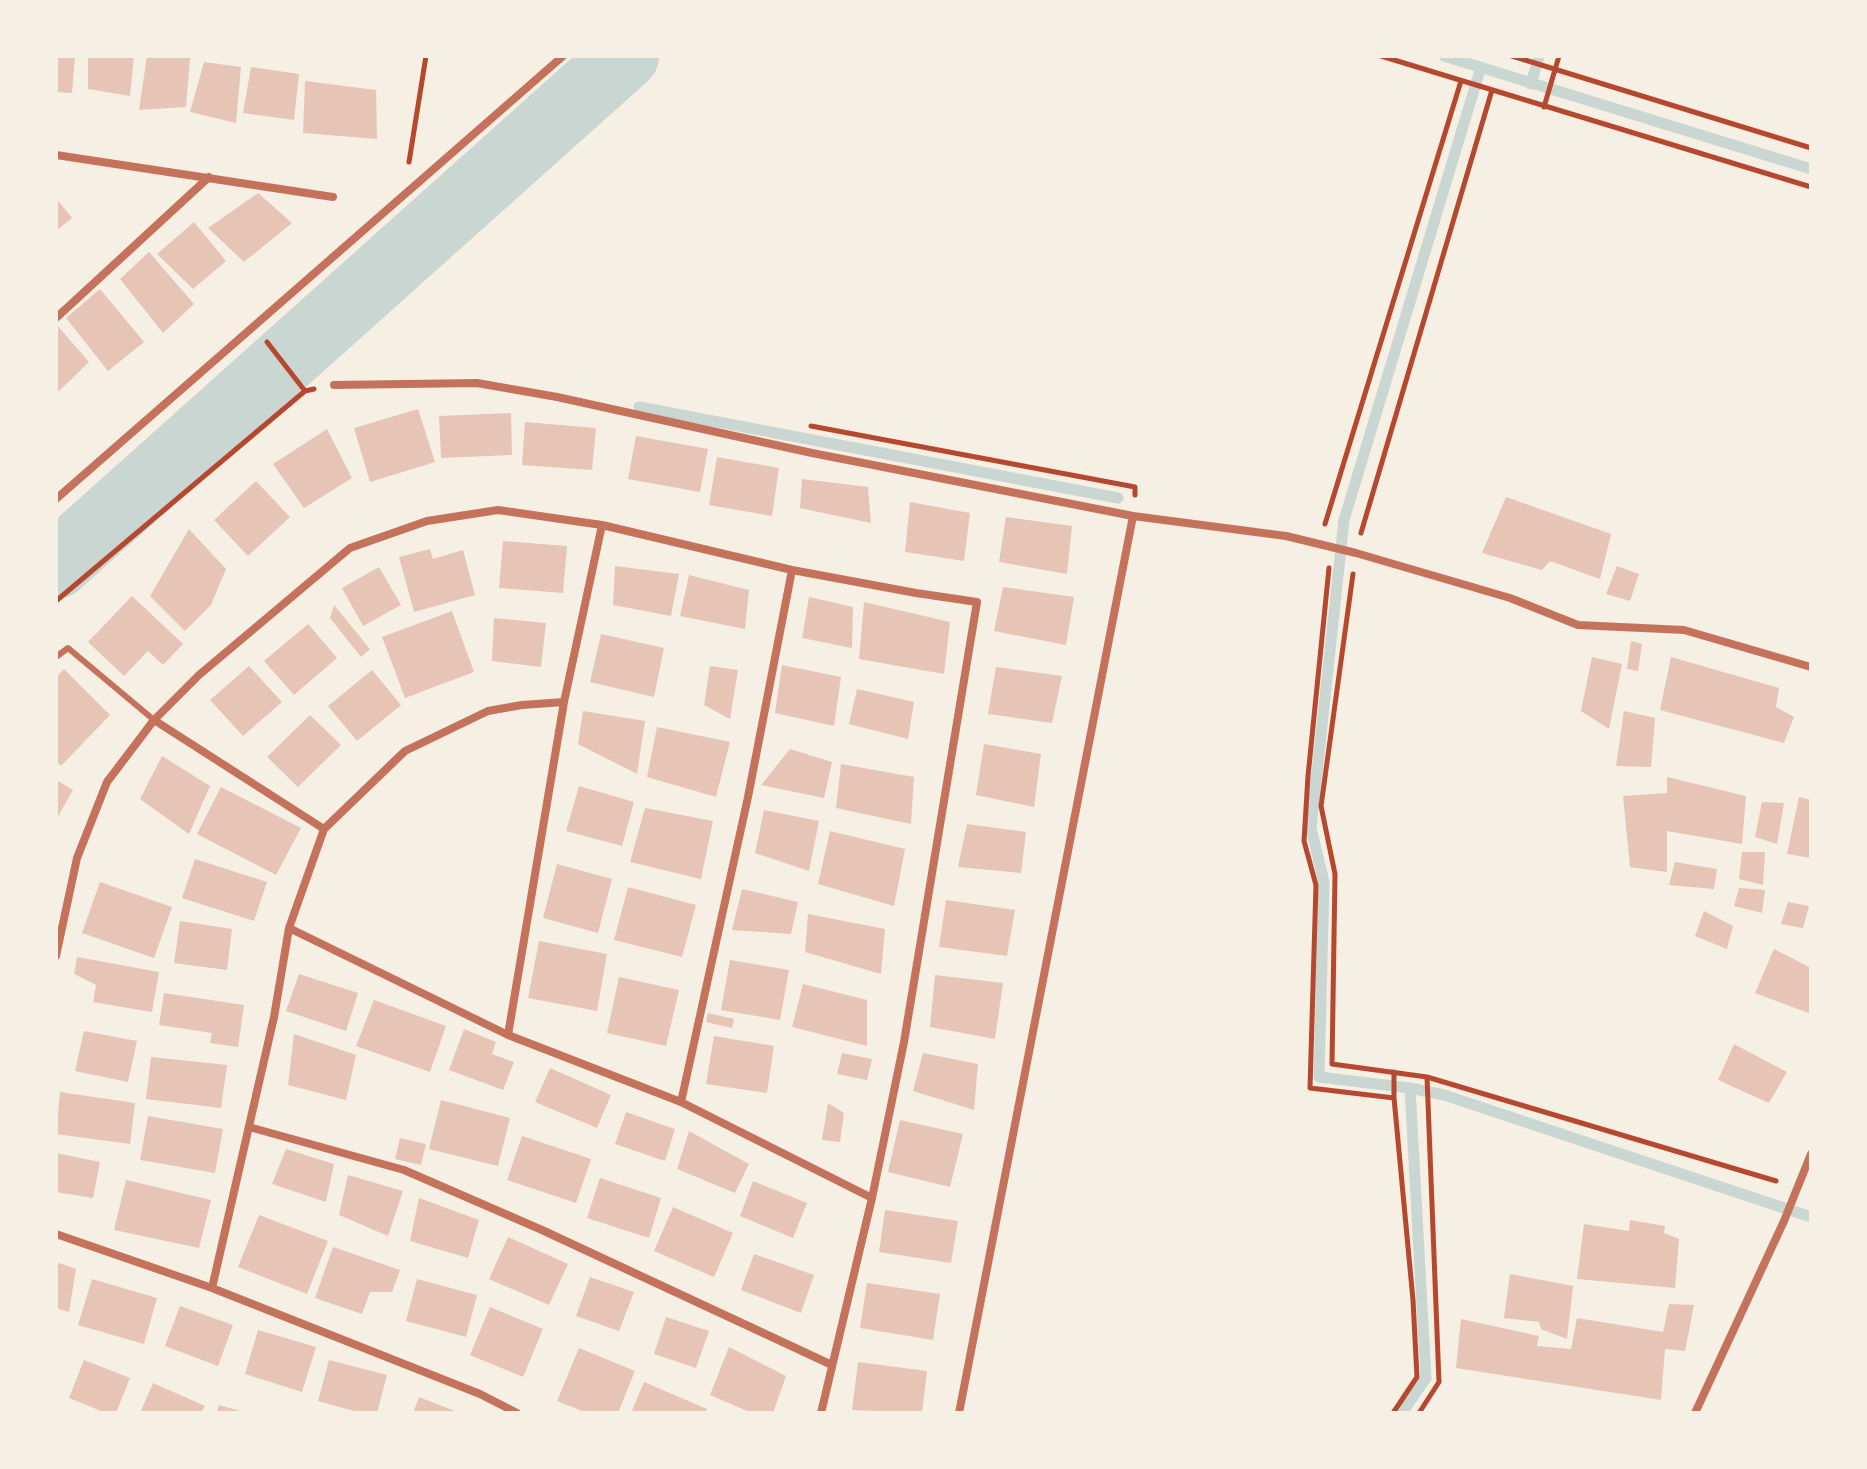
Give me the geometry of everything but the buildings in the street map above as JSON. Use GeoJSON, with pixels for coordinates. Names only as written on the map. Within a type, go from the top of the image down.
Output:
{"type":"FeatureCollection","features":[{"type":"Feature","properties":{"kind":"street"},"geometry":{"type":"LineString","coordinates":[[56,499],[563,56]]}},
{"type":"Feature","properties":{"kind":"street"},"geometry":{"type":"LineString","coordinates":[[56,155],[333,197]]}},
{"type":"Feature","properties":{"kind":"street"},"geometry":{"type":"LineString","coordinates":[[56,318],[209,177]]}},
{"type":"Feature","properties":{"kind":"street"},"geometry":{"type":"LineString","coordinates":[[334,385],[477,383],[1133,516],[1286,536],[1510,598],[1578,625],[1684,630],[1811,667]]}},
{"type":"Feature","properties":{"kind":"street"},"geometry":{"type":"LineString","coordinates":[[56,956],[77,858],[107,782],[154,720],[199,675],[350,548],[427,521],[498,510],[602,525],[792,570],[977,602],[904,1042],[872,1198],[821,1413]]}},
{"type":"Feature","properties":{"kind":"street"},"geometry":{"type":"LineString","coordinates":[[959,1413],[1133,516]]}},
{"type":"Feature","properties":{"kind":"street"},"geometry":{"type":"LineString","coordinates":[[508,1035],[564,702],[602,525]]}},
{"type":"Feature","properties":{"kind":"street"},"geometry":{"type":"LineString","coordinates":[[681,1102],[748,797],[792,570]]}},
{"type":"Feature","properties":{"kind":"street"},"geometry":{"type":"LineString","coordinates":[[212,1288],[274,1017],[289,928],[324,829],[405,751],[488,711],[564,702]]}},
{"type":"Feature","properties":{"kind":"street"},"geometry":{"type":"LineString","coordinates":[[154,720],[324,829]]}},
{"type":"Feature","properties":{"kind":"street"},"geometry":{"type":"LineString","coordinates":[[289,928],[508,1035],[681,1102],[872,1198]]}},
{"type":"Feature","properties":{"kind":"street"},"geometry":{"type":"LineString","coordinates":[[249,1127],[404,1170],[542,1230],[832,1365]]}},
{"type":"Feature","properties":{"kind":"street"},"geometry":{"type":"LineString","coordinates":[[1695,1413],[1811,1154]]}},
{"type":"Feature","properties":{"kind":"street"},"geometry":{"type":"LineString","coordinates":[[56,1234],[212,1288],[480,1394],[517,1413]]}},
{"type":"Feature","properties":{"kind":"lane"},"geometry":{"type":"LineString","coordinates":[[56,657],[68,648],[154,720]]}},
{"type":"Feature","properties":{"kind":"path"},"geometry":{"type":"LineString","coordinates":[[405,195],[426,56]]}},
{"type":"Feature","properties":{"kind":"path"},"geometry":{"type":"LineString","coordinates":[[1381,56],[1811,187]]}},
{"type":"Feature","properties":{"kind":"path"},"geometry":{"type":"LineString","coordinates":[[1512,56],[1811,148]]}},
{"type":"Feature","properties":{"kind":"path"},"geometry":{"type":"LineString","coordinates":[[1544,107],[1559,56]]}},
{"type":"Feature","properties":{"kind":"path"},"geometry":{"type":"LineString","coordinates":[[1319,544],[1461,81]]}},
{"type":"Feature","properties":{"kind":"path"},"geometry":{"type":"LineString","coordinates":[[1492,90],[1356,553],[1321,806],[1335,874],[1332,1064],[1427,1077],[1797,1188]]}},
{"type":"Feature","properties":{"kind":"path"},"geometry":{"type":"LineString","coordinates":[[255,326],[305,391]]}},
{"type":"Feature","properties":{"kind":"path"},"geometry":{"type":"LineString","coordinates":[[56,601],[305,391],[334,385]]}},
{"type":"Feature","properties":{"kind":"path"},"geometry":{"type":"LineString","coordinates":[[1331,547],[1304,841],[1316,885],[1310,1088],[1394,1098]]}},
{"type":"Feature","properties":{"kind":"path"},"geometry":{"type":"LineString","coordinates":[[1393,1413],[1417,1377],[1394,1072]]}},
{"type":"Feature","properties":{"kind":"path"},"geometry":{"type":"LineString","coordinates":[[1419,1413],[1439,1382],[1427,1077]]}},
{"type":"Feature","properties":{"kind":"waterway"},"geometry":{"type":"LineString","coordinates":[[56,565],[625,56]]}},
{"type":"Feature","properties":{"kind":"waterway"},"geometry":{"type":"LineString","coordinates":[[1444,56],[1811,169]]}},
{"type":"Feature","properties":{"kind":"waterway"},"geometry":{"type":"LineString","coordinates":[[1531,84],[1539,56]]}},
{"type":"Feature","properties":{"kind":"waterway"},"geometry":{"type":"LineString","coordinates":[[1481,67],[1344,520],[1311,828],[1324,882],[1319,1077],[1444,1095],[1811,1217]]}},
{"type":"Feature","properties":{"kind":"waterway"},"geometry":{"type":"LineString","coordinates":[[639,407],[1118,498]]}},
{"type":"Feature","properties":{"kind":"waterway"},"geometry":{"type":"LineString","coordinates":[[1402,1413],[1426,1378],[1410,1088]]}}]}
